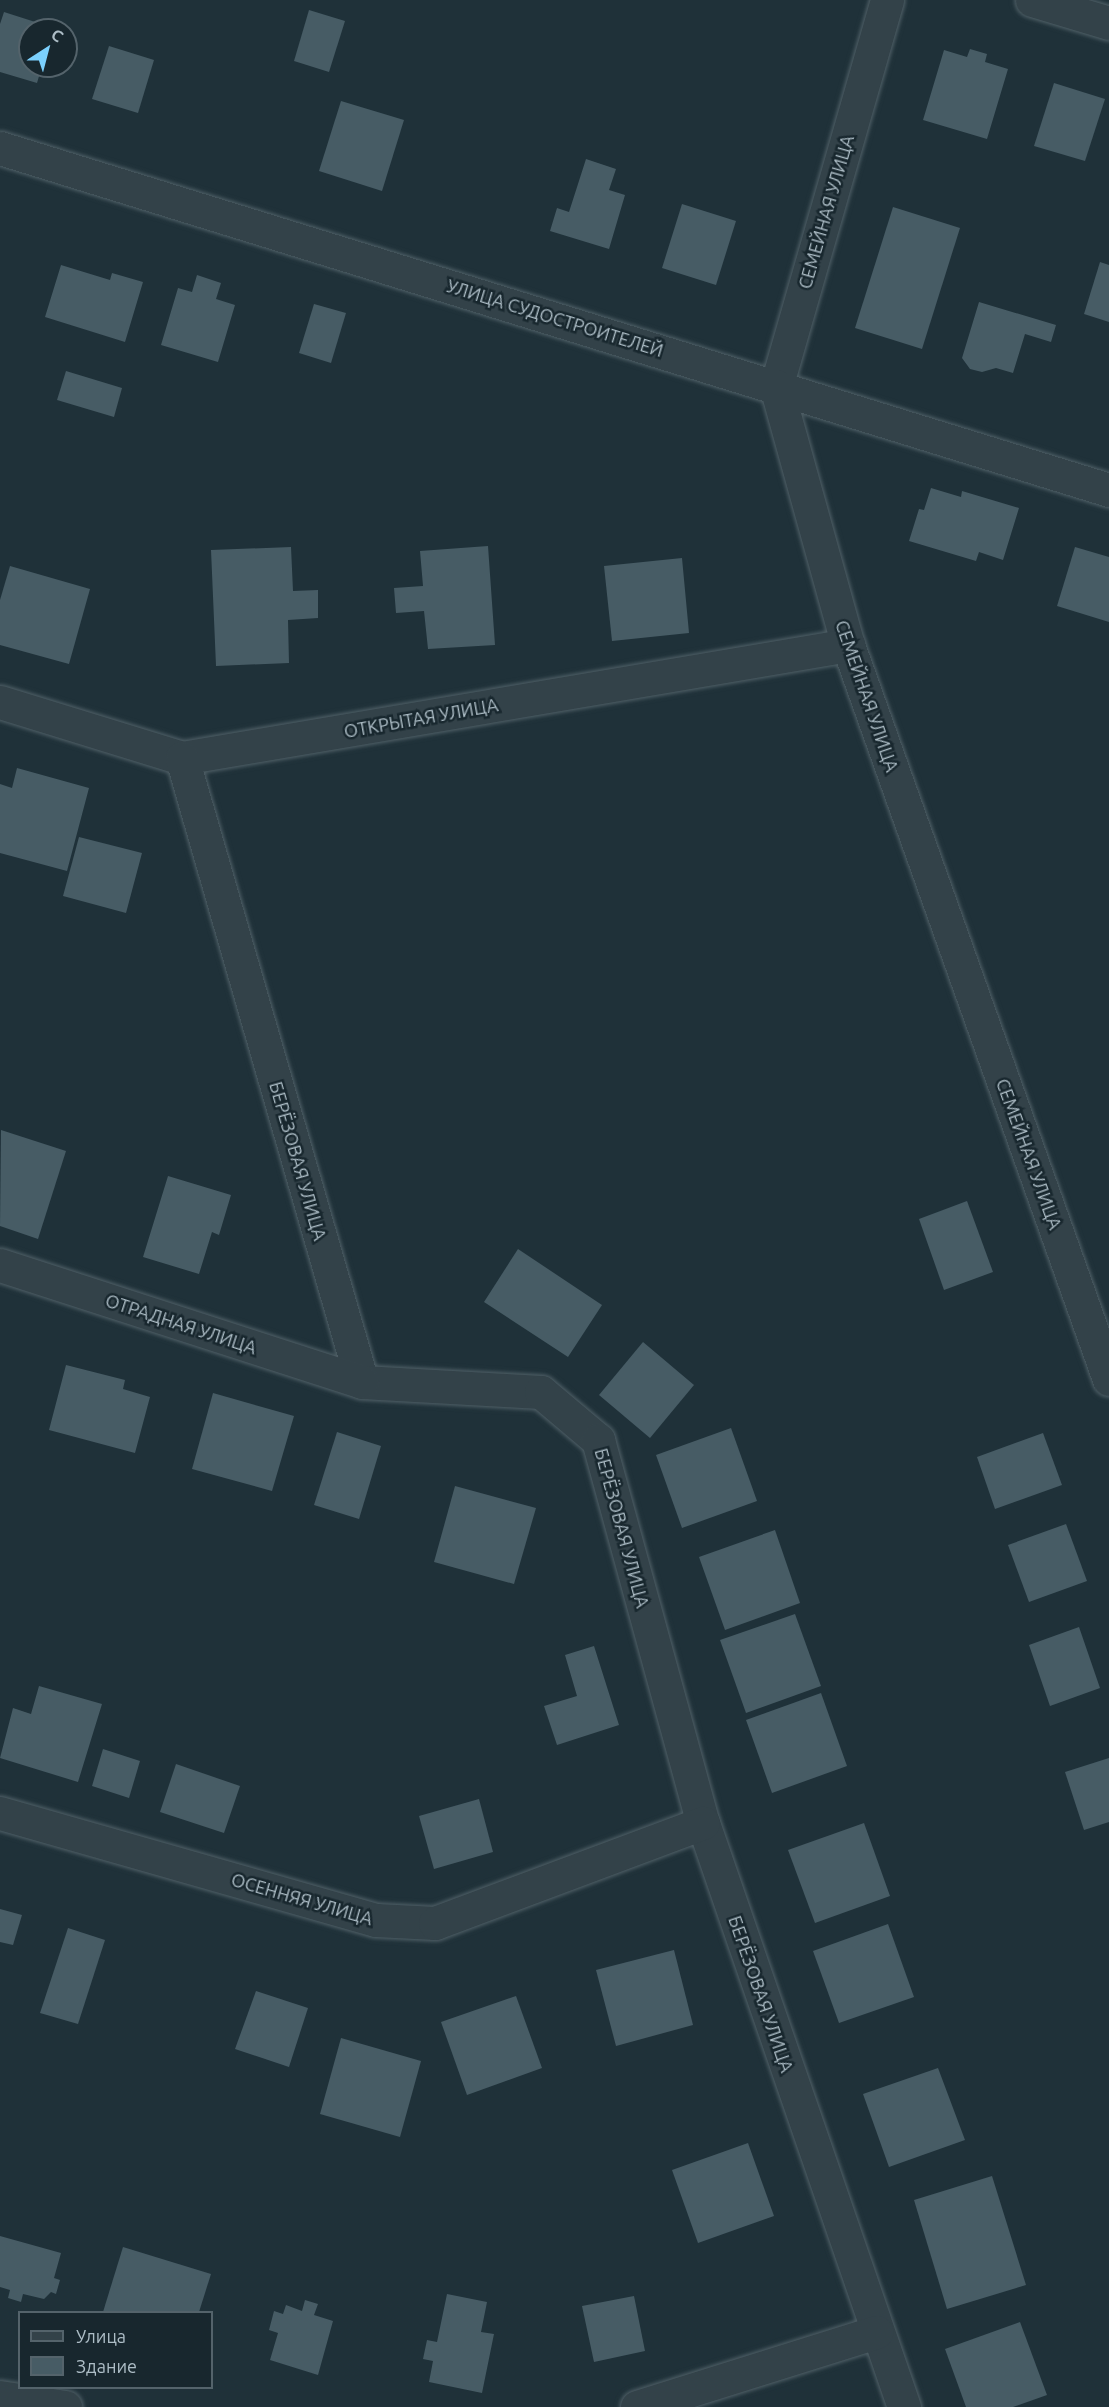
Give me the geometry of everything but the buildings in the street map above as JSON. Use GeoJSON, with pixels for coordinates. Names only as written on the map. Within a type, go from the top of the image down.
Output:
{"type":"FeatureCollection","features":[{"type":"Feature","properties":{"kind":"street","name":"СЕМЕЙНАЯ УЛИЦА"},"geometry":{"type":"LineString","coordinates":[[887,0],[776,386],[848,645],[1109,1379]]}},
{"type":"Feature","properties":{"kind":"street"},"geometry":{"type":"LineString","coordinates":[[1032,0],[1109,24]]}},
{"type":"Feature","properties":{"kind":"street","name":"УЛИЦА СУДОСТРОИТЕЛЕЙ"},"geometry":{"type":"LineString","coordinates":[[0,148],[1109,490]]}},
{"type":"Feature","properties":{"kind":"street","name":"ОТКРЫТАЯ УЛИЦА"},"geometry":{"type":"LineString","coordinates":[[0,702],[182,758],[848,645]]}},
{"type":"Feature","properties":{"kind":"street","name":"БЕРЁЗОВАЯ УЛИЦА"},"geometry":{"type":"LineString","coordinates":[[182,758],[362,1382],[541,1392],[598,1440],[703,1823],[903,2407]]}},
{"type":"Feature","properties":{"kind":"street","name":"ОТРАДНАЯ УЛИЦА"},"geometry":{"type":"LineString","coordinates":[[0,1265],[362,1382]]}},
{"type":"Feature","properties":{"kind":"street","name":"ОСЕННЯЯ УЛИЦА"},"geometry":{"type":"LineString","coordinates":[[0,1813],[376,1920],[435,1923],[703,1823]]}},
{"type":"Feature","properties":{"kind":"street"},"geometry":{"type":"LineString","coordinates":[[637,2407],[877,2332]]}},
{"type":"Feature","properties":{"kind":"street"},"geometry":{"type":"LineString","coordinates":[[0,2397],[65,2407]]}}]}
